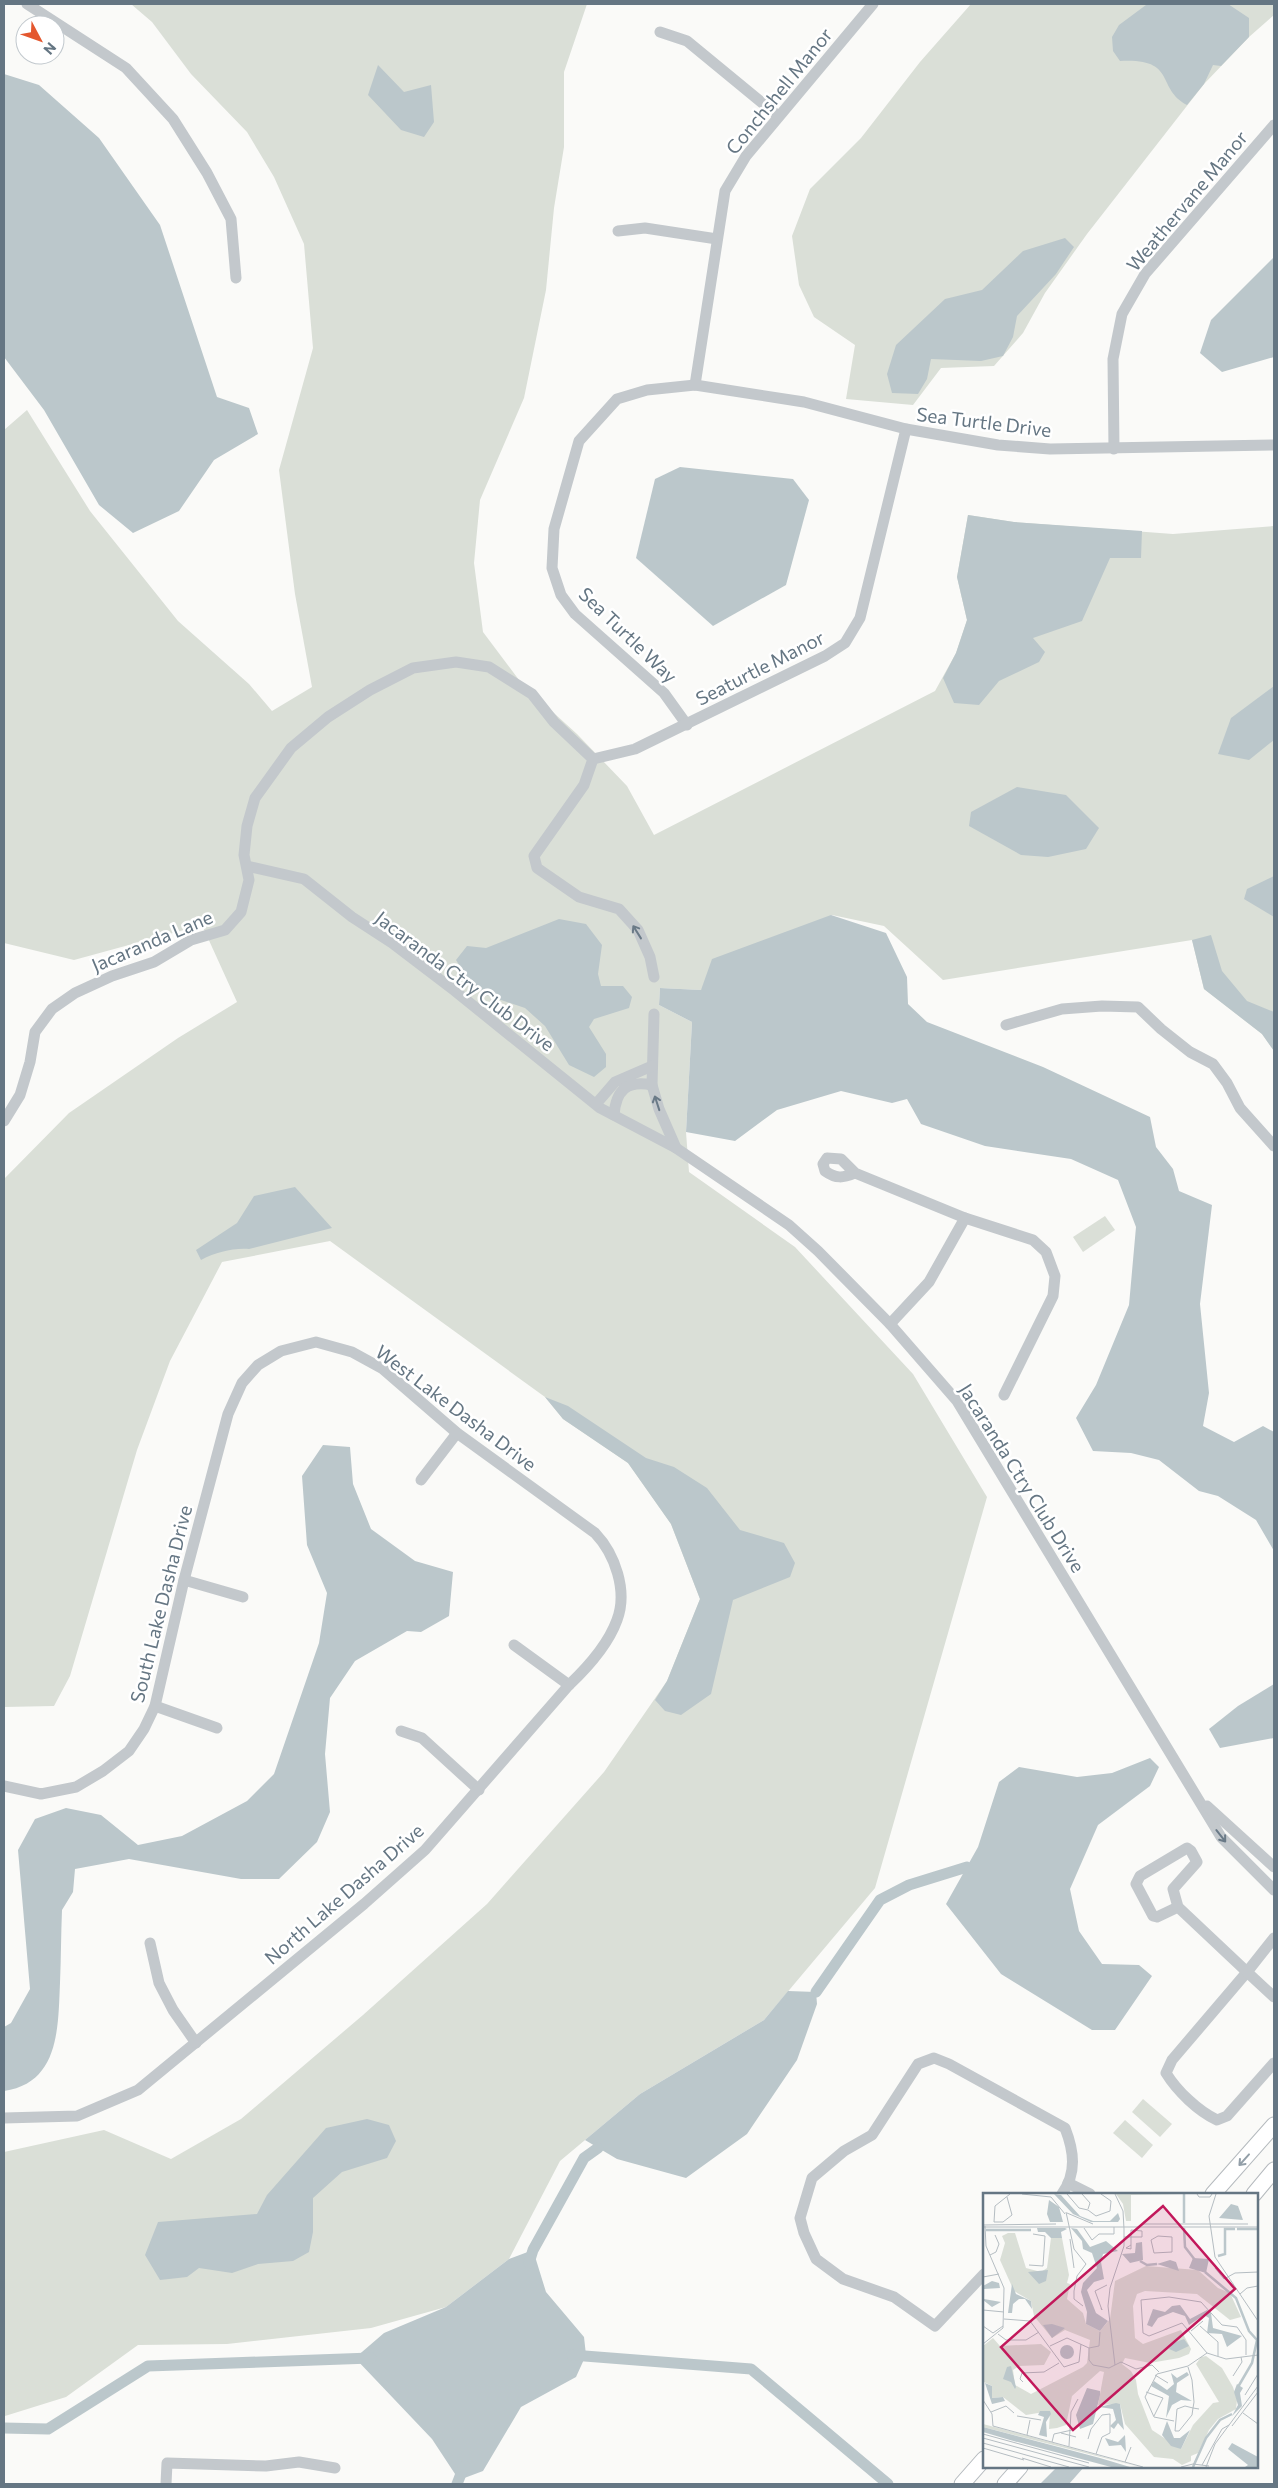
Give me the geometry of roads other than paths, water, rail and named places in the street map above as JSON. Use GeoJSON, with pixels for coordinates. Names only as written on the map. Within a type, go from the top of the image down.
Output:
{"type":"FeatureCollection","features":[{"type":"Feature","properties":{"kind":"main road"},"geometry":{"type":"LineString","coordinates":[[1214,2193],[1274,2125]]}},
{"type":"Feature","properties":{"kind":"main road"},"geometry":{"type":"LineString","coordinates":[[1255,2193],[1274,2170]]}},
{"type":"Feature","properties":{"kind":"main road"},"geometry":{"type":"LineString","coordinates":[[962,2484],[983,2459]]}},
{"type":"Feature","properties":{"kind":"main road"},"geometry":{"type":"LineString","coordinates":[[1005,2484],[1019,2468]]}},
{"type":"Feature","properties":{"kind":"street"},"geometry":{"type":"LineString","coordinates":[[27,4],[126,68],[173,120],[207,173],[231,219],[236,278]]}},
{"type":"Feature","properties":{"kind":"street","name":"Conchshell Manor"},"geometry":{"type":"LineString","coordinates":[[695,385],[725,190],[746,156],[873,4]]}},
{"type":"Feature","properties":{"kind":"street"},"geometry":{"type":"LineString","coordinates":[[660,32],[687,41],[778,116]]}},
{"type":"Feature","properties":{"kind":"street","name":"Weathervane Manor"},"geometry":{"type":"LineString","coordinates":[[1114,449],[1113,359],[1122,314],[1145,274],[1274,125]]}},
{"type":"Feature","properties":{"kind":"street"},"geometry":{"type":"LineString","coordinates":[[618,231],[645,228],[717,239]]}},
{"type":"Feature","properties":{"kind":"street","name":"Sea Turtle Drive"},"geometry":{"type":"LineString","coordinates":[[561,595],[552,568],[554,529],[579,440],[600,415],[617,399],[647,390],[695,385],[804,402],[906,429],[998,445],[1050,449],[1114,449],[1274,445]]}},
{"type":"Feature","properties":{"kind":"street","name":"Seaturtle Manor"},"geometry":{"type":"LineString","coordinates":[[593,759],[635,749],[826,656],[845,643],[860,618],[906,429]]}},
{"type":"Feature","properties":{"kind":"street","name":"Sea Turtle Way"},"geometry":{"type":"LineString","coordinates":[[561,595],[575,614],[664,693],[687,725]]}},
{"type":"Feature","properties":{"kind":"street","name":"Jacaranda Lane"},"geometry":{"type":"LineString","coordinates":[[4,1121],[20,1095],[30,1062],[35,1032],[52,1009],[75,993],[112,976],[154,962],[191,940],[225,930],[241,912],[249,880],[244,855],[247,826],[255,798],[291,748],[328,717],[370,690],[413,668],[456,662],[490,666],[532,694],[554,722],[593,759]]}},
{"type":"Feature","properties":{"kind":"street"},"geometry":{"type":"LineString","coordinates":[[593,759],[584,785],[534,856],[537,868],[579,897],[619,909],[638,930],[650,957],[654,977]]}},
{"type":"Feature","properties":{"kind":"street","name":"Jacaranda Ctry Club Drive"},"geometry":{"type":"LineString","coordinates":[[247,866],[304,878],[352,917],[392,943],[455,991],[596,1104],[676,1148],[789,1225],[818,1251],[890,1324],[957,1401],[1034,1530],[1142,1703],[1221,1837],[1274,1890]]}},
{"type":"Feature","properties":{"kind":"street"},"geometry":{"type":"LineString","coordinates":[[1006,1025],[1062,1009],[1102,1006],[1138,1007],[1161,1029],[1190,1052],[1213,1064],[1227,1083],[1240,1108],[1274,1146]]}},
{"type":"Feature","properties":{"kind":"street"},"geometry":{"type":"LineString","coordinates":[[654,1014],[652,1085],[659,1109],[676,1148]]}},
{"type":"Feature","properties":{"kind":"street"},"geometry":{"type":"LineString","coordinates":[[596,1104],[615,1082],[652,1066]]}},
{"type":"Feature","properties":{"kind":"street"},"geometry":{"type":"LineString","coordinates":[[614,1115],[615,1102],[621,1091],[640,1083],[652,1085]]}},
{"type":"Feature","properties":{"kind":"street"},"geometry":{"type":"LineString","coordinates":[[855,1173],[965,1218],[1034,1240],[1046,1252],[1054,1276],[1053,1296],[1004,1395]]}},
{"type":"Feature","properties":{"kind":"street"},"geometry":{"type":"LineString","coordinates":[[890,1324],[929,1282],[965,1218]]}},
{"type":"Feature","properties":{"kind":"street","name":"West Lake Dasha Drive"},"geometry":{"type":"LineString","coordinates":[[258,1364],[281,1351],[316,1342],[352,1352],[383,1369],[457,1433],[595,1533]]}},
{"type":"Feature","properties":{"kind":"street","name":"South Lake Dasha Drive"},"geometry":{"type":"LineString","coordinates":[[4,1786],[41,1794],[76,1787],[104,1771],[129,1751],[144,1729],[155,1706],[184,1580],[228,1414],[242,1383],[258,1364]]}},
{"type":"Feature","properties":{"kind":"street"},"geometry":{"type":"LineString","coordinates":[[422,1480],[457,1433]]}},
{"type":"Feature","properties":{"kind":"street","name":"North Lake Dasha Drive"},"geometry":{"type":"LineString","coordinates":[[4,2118],[77,2116],[138,2090],[364,1904],[425,1850],[569,1685],[589,1666],[607,1640],[618,1618],[618,1577],[614,1559],[605,1544],[595,1533]]}},
{"type":"Feature","properties":{"kind":"street"},"geometry":{"type":"LineString","coordinates":[[184,1580],[243,1597]]}},
{"type":"Feature","properties":{"kind":"street"},"geometry":{"type":"LineString","coordinates":[[514,1645],[569,1685]]}},
{"type":"Feature","properties":{"kind":"street"},"geometry":{"type":"LineString","coordinates":[[155,1706],[217,1728]]}},
{"type":"Feature","properties":{"kind":"street"},"geometry":{"type":"LineString","coordinates":[[401,1731],[422,1738],[479,1790]]}},
{"type":"Feature","properties":{"kind":"street","name":"Jacaranda Ctry Club Drive"},"geometry":{"type":"LineString","coordinates":[[1195,1795],[1274,1867]]}},
{"type":"Feature","properties":{"kind":"street"},"geometry":{"type":"LineString","coordinates":[[1178,1907],[1157,1917],[1153,1916],[1136,1884],[1140,1876],[1186,1848],[1191,1850],[1197,1862],[1173,1889],[1178,1907],[1274,1997]]}},
{"type":"Feature","properties":{"kind":"street"},"geometry":{"type":"LineString","coordinates":[[1274,1938],[1172,2060],[1166,2073],[1172,2083],[1208,2116],[1217,2120],[1227,2116],[1274,2063]]}},
{"type":"Feature","properties":{"kind":"street"},"geometry":{"type":"LineString","coordinates":[[150,1943],[159,1983],[173,2010],[196,2043]]}},
{"type":"Feature","properties":{"kind":"street"},"geometry":{"type":"LineString","coordinates":[[983,2275],[935,2326],[894,2297],[843,2279],[816,2259],[804,2233],[800,2218],[812,2178],[844,2151],[872,2135],[918,2064],[934,2058],[949,2064],[1065,2128],[1073,2149],[1073,2168],[1063,2193]]}},
{"type":"Feature","properties":{"kind":"street"},"geometry":{"type":"LineString","coordinates":[[1068,2183],[1088,2193]]}},
{"type":"Feature","properties":{"kind":"street"},"geometry":{"type":"LineString","coordinates":[[166,2484],[167,2463],[266,2466],[300,2462],[335,2468]]}},
{"type":"Feature","properties":{"kind":"waterway"},"geometry":{"type":"LineString","coordinates":[[816,1992],[880,1900],[909,1885],[967,1867]]}},
{"type":"Feature","properties":{"kind":"waterway"},"geometry":{"type":"LineString","coordinates":[[529,2263],[533,2250],[584,2158],[598,2148]]}},
{"type":"Feature","properties":{"kind":"waterway"},"geometry":{"type":"LineString","coordinates":[[572,2355],[751,2369],[888,2484]]}},
{"type":"Feature","properties":{"kind":"waterway"},"geometry":{"type":"LineString","coordinates":[[4,2428],[48,2429],[148,2366],[371,2358]]}},
{"type":"Feature","properties":{"kind":"waterway"},"geometry":{"type":"LineString","coordinates":[[457,2484],[464,2466]]}}]}
